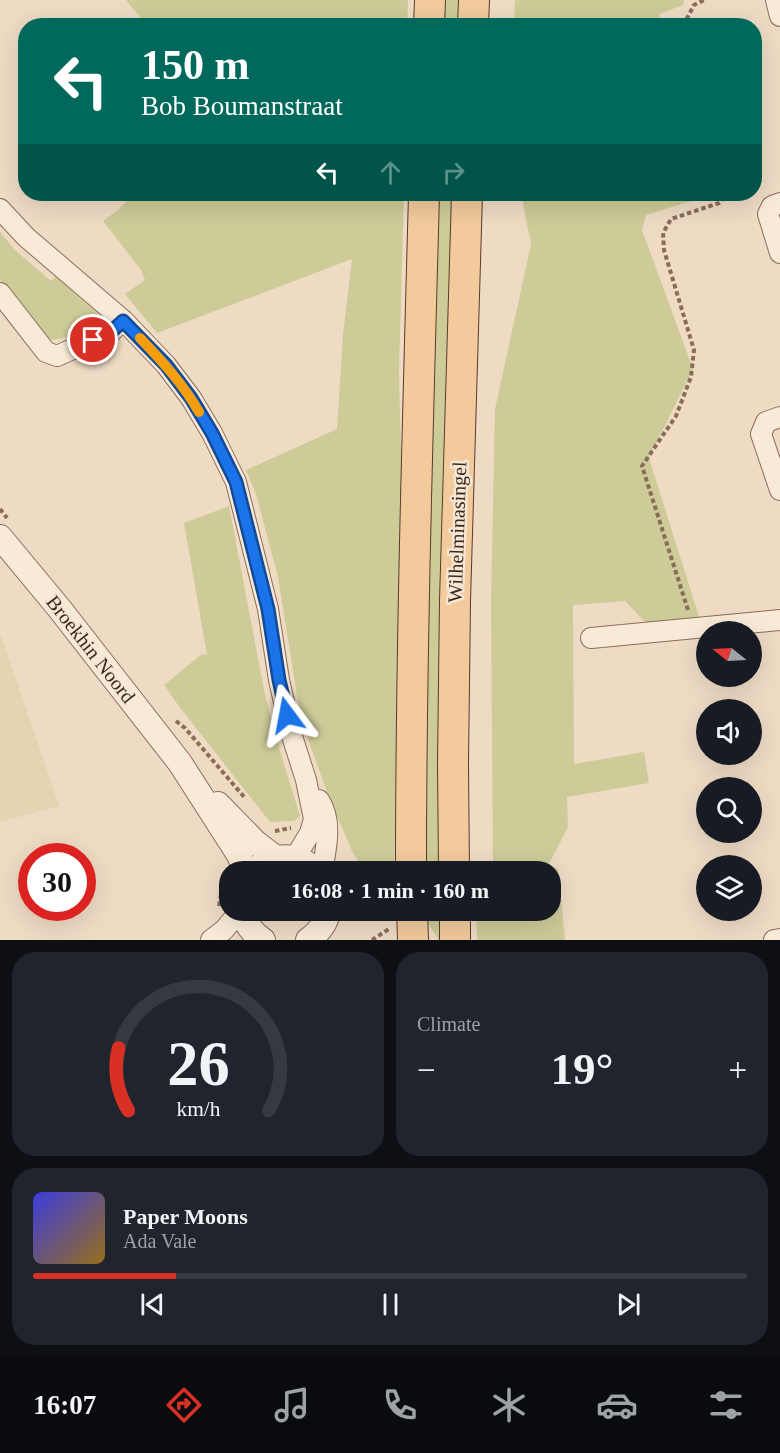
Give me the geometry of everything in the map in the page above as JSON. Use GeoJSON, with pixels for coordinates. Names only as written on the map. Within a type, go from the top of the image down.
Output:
{"type":"FeatureCollection","features":[{"type":"Feature","properties":{"kind":"main road"},"geometry":{"type":"LineString","coordinates":[[429,18],[430,0]]}},
{"type":"Feature","properties":{"kind":"main road"},"geometry":{"type":"LineString","coordinates":[[473,18],[474,0]]}},
{"type":"Feature","properties":{"kind":"main road","name":"Wilhelminasingel"},"geometry":{"type":"LineString","coordinates":[[411,861],[415,534],[424,201]]}},
{"type":"Feature","properties":{"kind":"main road","name":"Wilhelminasingel"},"geometry":{"type":"LineString","coordinates":[[454,861],[455,601],[467,201]]}},
{"type":"Feature","properties":{"kind":"main road"},"geometry":{"type":"LineString","coordinates":[[455,921],[455,940]]}},
{"type":"Feature","properties":{"kind":"street"},"geometry":{"type":"LineString","coordinates":[[776,0],[780,15]]}},
{"type":"Feature","properties":{"kind":"street"},"geometry":{"type":"LineString","coordinates":[[780,203],[772,206],[768,214],[780,253]]}},
{"type":"Feature","properties":{"kind":"street"},"geometry":{"type":"LineString","coordinates":[[0,209],[26,237],[123,321],[166,365],[191,398],[212,433],[236,482],[268,609],[279,680],[291,733],[306,780],[314,819],[310,833],[286,858],[274,861]]}},
{"type":"Feature","properties":{"kind":"street"},"geometry":{"type":"LineString","coordinates":[[0,293],[46,352],[57,356],[111,332],[123,321]]}},
{"type":"Feature","properties":{"kind":"street"},"geometry":{"type":"LineString","coordinates":[[780,417],[766,422],[761,434],[780,490]]}},
{"type":"Feature","properties":{"kind":"street","name":"Broekhin Noord"},"geometry":{"type":"LineString","coordinates":[[0,537],[59,608],[180,763],[241,861]]}},
{"type":"Feature","properties":{"kind":"street"},"geometry":{"type":"LineString","coordinates":[[591,638],[780,620]]}},
{"type":"Feature","properties":{"kind":"street","name":"Broekhin Noord"},"geometry":{"type":"LineString","coordinates":[[180,763],[255,842],[286,858],[298,861]]}},
{"type":"Feature","properties":{"kind":"street"},"geometry":{"type":"LineString","coordinates":[[306,780],[322,803],[328,829],[323,861]]}},
{"type":"Feature","properties":{"kind":"street"},"geometry":{"type":"LineString","coordinates":[[211,940],[224,930],[229,921]]}},
{"type":"Feature","properties":{"kind":"street"},"geometry":{"type":"LineString","coordinates":[[243,921],[260,940]]}},
{"type":"Feature","properties":{"kind":"street"},"geometry":{"type":"LineString","coordinates":[[774,940],[780,939]]}},
{"type":"Feature","properties":{"kind":"path"},"geometry":{"type":"LineString","coordinates":[[687,18],[694,5],[704,0]]}},
{"type":"Feature","properties":{"kind":"path"},"geometry":{"type":"LineString","coordinates":[[693,628],[642,466],[676,416],[691,377],[694,350],[664,250],[663,233],[671,219],[721,201]]}},
{"type":"Feature","properties":{"kind":"path"},"geometry":{"type":"LineString","coordinates":[[372,940],[406,926]]}},
{"type":"Feature","properties":{"kind":"shaded area"},"geometry":{"type":"Polygon","coordinates":[[[126,0],[408,0],[407,18],[140,18],[126,0]]]}},
{"type":"Feature","properties":{"kind":"shaded area"},"geometry":{"type":"Polygon","coordinates":[[[439,0],[458,0],[458,18],[439,18],[439,0]]]}},
{"type":"Feature","properties":{"kind":"shaded area"},"geometry":{"type":"Polygon","coordinates":[[[515,0],[684,0],[683,5],[659,14],[660,18],[514,18],[515,0]]]}},
{"type":"Feature","properties":{"kind":"shaded area"},"geometry":{"type":"Polygon","coordinates":[[[126,201],[404,201],[399,371],[403,533],[394,861],[358,861],[328,795],[309,742],[297,696],[278,577],[256,494],[246,470],[337,429],[343,335],[352,259],[157,333],[125,294],[145,280],[141,270],[103,221],[126,201]]]}},
{"type":"Feature","properties":{"kind":"shaded area"},"geometry":{"type":"Polygon","coordinates":[[[434,201],[453,201],[442,861],[424,861],[434,201]]]}},
{"type":"Feature","properties":{"kind":"shaded area"},"geometry":{"type":"Polygon","coordinates":[[[522,201],[692,201],[646,215],[642,230],[693,369],[649,458],[700,620],[648,625],[625,601],[573,605],[574,764],[644,752],[649,783],[567,797],[568,827],[551,861],[493,861],[491,603],[495,409],[531,244],[522,201]]]}},
{"type":"Feature","properties":{"kind":"shaded area"},"geometry":{"type":"Polygon","coordinates":[[[0,232],[15,250],[51,281],[56,277],[104,319],[60,339],[47,339],[0,280],[0,232]]]}},
{"type":"Feature","properties":{"kind":"shaded area"},"geometry":{"type":"Polygon","coordinates":[[[229,506],[265,695],[300,816],[294,821],[270,822],[164,685],[202,654],[207,655],[184,523],[229,506]]]}},
{"type":"Feature","properties":{"kind":"shaded area"},"geometry":{"type":"Polygon","coordinates":[[[0,632],[59,806],[0,822],[0,632]]]}},
{"type":"Feature","properties":{"kind":"shaded area"},"geometry":{"type":"Polygon","coordinates":[[[561,899],[565,940],[477,940],[476,921],[561,921],[561,899]]]}},
{"type":"Feature","properties":{"kind":"shaded area"},"geometry":{"type":"Polygon","coordinates":[[[427,921],[442,921],[442,940],[439,940],[427,921]]]}},
{"type":"Feature","properties":{"kind":"slow traffic"},"geometry":{"type":"LineString","coordinates":[[140,338],[166,365],[199,412]]}},
{"type":"Feature","properties":{"kind":"route"},"geometry":{"type":"LineString","coordinates":[[93,340],[111,332],[123,321],[166,365],[191,398],[212,433],[236,482],[256,557],[287,715]]}}]}
